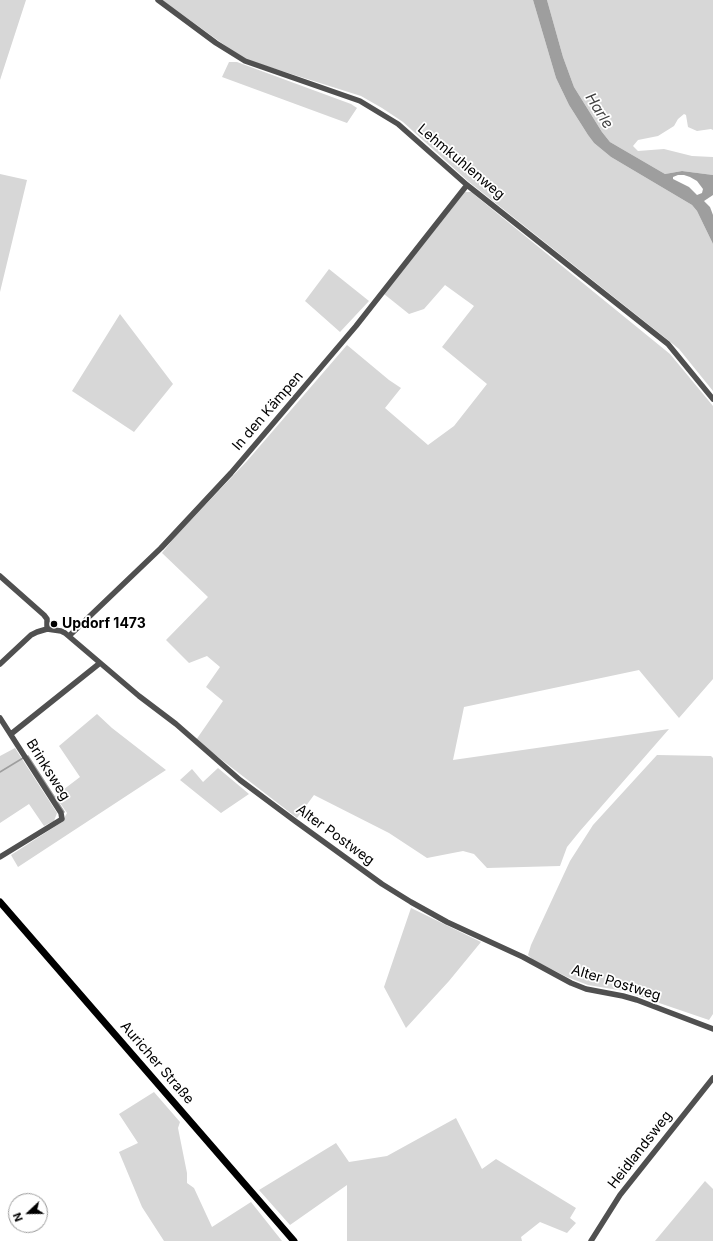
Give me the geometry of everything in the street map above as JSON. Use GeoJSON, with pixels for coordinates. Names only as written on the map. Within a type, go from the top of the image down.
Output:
{"type":"FeatureCollection","features":[{"type":"Feature","properties":{"kind":"main road","name":"Auricher Straße"},"geometry":{"type":"LineString","coordinates":[[0,902],[294,1241]]}},
{"type":"Feature","properties":{"kind":"street","name":"Lehmkuhlenweg"},"geometry":{"type":"LineString","coordinates":[[158,0],[220,46],[245,62],[360,101],[398,124],[467,185],[668,344],[713,399]]}},
{"type":"Feature","properties":{"kind":"street","name":"In den Kämpen"},"geometry":{"type":"LineString","coordinates":[[70,636],[161,548],[231,473],[356,326],[467,185]]}},
{"type":"Feature","properties":{"kind":"street"},"geometry":{"type":"LineString","coordinates":[[0,576],[47,619],[46,629],[31,635],[0,664]]}},
{"type":"Feature","properties":{"kind":"street","name":"Alter Postweg"},"geometry":{"type":"LineString","coordinates":[[46,629],[61,631],[70,636],[139,696],[176,724],[240,780],[295,822],[382,884],[423,910],[523,957],[571,983],[637,1000],[713,1029]]}},
{"type":"Feature","properties":{"kind":"street","name":"Brinksweg"},"geometry":{"type":"LineString","coordinates":[[11,734],[100,663]]}},
{"type":"Feature","properties":{"kind":"street","name":"Brinksweg"},"geometry":{"type":"LineString","coordinates":[[0,718],[61,813],[62,818],[0,857]]}},
{"type":"Feature","properties":{"kind":"street","name":"Heidlandsweg"},"geometry":{"type":"LineString","coordinates":[[591,1241],[620,1195],[713,1078]]}},
{"type":"Feature","properties":{"kind":"shaded area"},"geometry":{"type":"Polygon","coordinates":[[[0,0],[26,0],[0,80],[0,0]]]}},
{"type":"Feature","properties":{"kind":"shaded area"},"geometry":{"type":"Polygon","coordinates":[[[162,0],[533,0],[556,78],[569,105],[588,135],[594,143],[611,157],[692,205],[697,211],[713,244],[713,391],[679,349],[469,182],[403,122],[361,96],[246,59],[162,0]]]}},
{"type":"Feature","properties":{"kind":"shaded area"},"geometry":{"type":"Polygon","coordinates":[[[533,0],[547,0],[563,57],[574,87],[602,132],[610,142],[665,174],[682,171],[713,175],[713,195],[704,201],[710,207],[713,215],[713,244],[697,211],[692,205],[611,157],[594,143],[569,105],[556,78],[533,0]],[[678,175],[673,177],[673,179],[689,187],[697,195],[702,193],[703,189],[697,181],[684,175],[678,175]]]}},
{"type":"Feature","properties":{"kind":"shaded area"},"geometry":{"type":"Polygon","coordinates":[[[547,0],[713,0],[713,130],[697,131],[688,127],[686,115],[684,114],[678,119],[674,126],[658,136],[638,140],[633,146],[638,151],[664,149],[692,156],[713,157],[713,175],[682,171],[665,174],[610,142],[602,132],[574,87],[563,57],[547,0]]]}},
{"type":"Feature","properties":{"kind":"shaded area"},"geometry":{"type":"Polygon","coordinates":[[[229,62],[237,62],[351,104],[357,108],[347,123],[222,77],[229,62]]]}},
{"type":"Feature","properties":{"kind":"shaded area"},"geometry":{"type":"Polygon","coordinates":[[[0,174],[27,180],[0,292],[0,174]]]}},
{"type":"Feature","properties":{"kind":"shaded area"},"geometry":{"type":"Polygon","coordinates":[[[465,192],[471,192],[670,354],[713,406],[713,679],[679,718],[639,670],[464,707],[453,760],[669,729],[567,847],[560,866],[487,868],[474,854],[463,851],[427,858],[389,833],[314,795],[297,818],[196,740],[223,701],[206,687],[220,667],[207,656],[189,663],[166,640],[208,597],[162,553],[174,538],[247,461],[347,345],[389,380],[401,388],[385,408],[428,445],[454,426],[487,384],[442,347],[474,306],[445,285],[424,309],[409,314],[384,294],[465,192]]]}},
{"type":"Feature","properties":{"kind":"shaded area"},"geometry":{"type":"Polygon","coordinates":[[[329,269],[369,301],[340,332],[305,301],[329,269]]]}},
{"type":"Feature","properties":{"kind":"shaded area"},"geometry":{"type":"Polygon","coordinates":[[[120,314],[173,384],[134,432],[72,391],[120,314]]]}},
{"type":"Feature","properties":{"kind":"shaded area"},"geometry":{"type":"Polygon","coordinates":[[[97,714],[112,728],[166,770],[18,867],[11,855],[62,822],[67,813],[55,796],[80,777],[59,746],[97,714]]]}},
{"type":"Feature","properties":{"kind":"shaded area"},"geometry":{"type":"Polygon","coordinates":[[[15,748],[57,813],[54,821],[44,826],[29,804],[0,823],[0,756],[15,748]]]}},
{"type":"Feature","properties":{"kind":"shaded area"},"geometry":{"type":"Polygon","coordinates":[[[657,755],[711,756],[713,758],[713,1014],[709,1020],[624,991],[588,985],[567,977],[533,960],[528,955],[531,945],[570,861],[593,825],[657,755]]]}},
{"type":"Feature","properties":{"kind":"shaded area"},"geometry":{"type":"Polygon","coordinates":[[[218,768],[249,794],[221,813],[180,780],[192,769],[203,782],[218,768]]]}},
{"type":"Feature","properties":{"kind":"shaded area"},"geometry":{"type":"Polygon","coordinates":[[[411,908],[481,942],[449,981],[406,1028],[384,987],[411,908]]]}},
{"type":"Feature","properties":{"kind":"shaded area"},"geometry":{"type":"Polygon","coordinates":[[[154,1092],[180,1122],[178,1128],[187,1173],[187,1183],[194,1188],[212,1227],[251,1202],[282,1241],[164,1241],[142,1207],[119,1152],[138,1143],[119,1114],[154,1092]]]}},
{"type":"Feature","properties":{"kind":"shaded area"},"geometry":{"type":"Polygon","coordinates":[[[456,1118],[482,1169],[496,1159],[576,1208],[570,1218],[576,1223],[567,1233],[540,1222],[521,1237],[522,1241],[347,1241],[347,1185],[290,1225],[259,1190],[336,1143],[349,1162],[387,1156],[456,1118]]]}},
{"type":"Feature","properties":{"kind":"shaded area"},"geometry":{"type":"Polygon","coordinates":[[[705,1181],[713,1189],[713,1241],[655,1241],[705,1181]]]}},
{"type":"Feature","properties":{"kind":"waterway"},"geometry":{"type":"LineString","coordinates":[[28,756],[64,812]]}},
{"type":"Feature","properties":{"kind":"waterway"},"geometry":{"type":"LineString","coordinates":[[0,772],[23,758]]}},
{"type":"Feature","properties":{"kind":"place","name":"Updorf 1473"},"geometry":{"type":"Point","coordinates":[54,624]}},
{"type":"Feature","properties":{"kind":"water label","name":"Harle"},"geometry":{"type":"Point","coordinates":[599,111]}}]}
